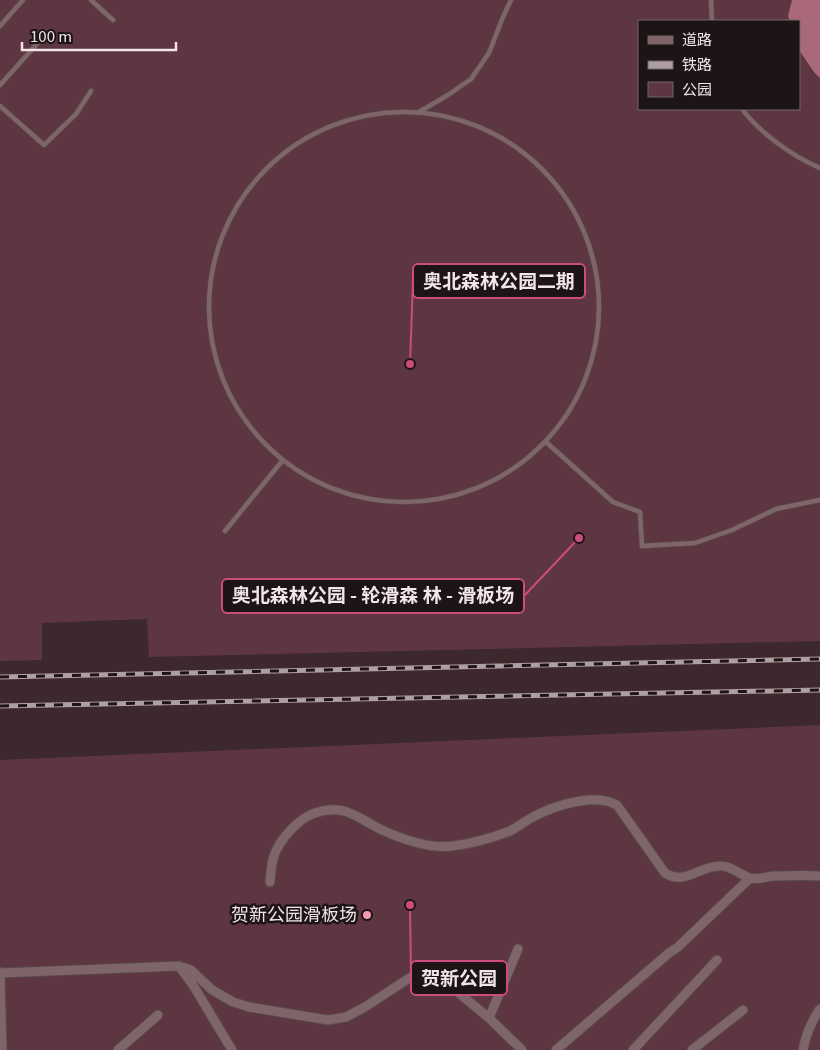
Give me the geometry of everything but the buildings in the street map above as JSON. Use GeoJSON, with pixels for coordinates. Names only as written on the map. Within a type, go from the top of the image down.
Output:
{"type":"FeatureCollection","features":[{"type":"Feature","properties":{"kind":"street"},"geometry":{"type":"LineString","coordinates":[[270,882],[274,855],[283,839],[296,824],[313,813],[332,809],[350,812],[400,838],[448,847],[467,845],[512,830],[551,808],[588,800],[606,800],[617,805],[665,873],[671,877],[682,877],[721,866],[750,878],[820,876]]}},
{"type":"Feature","properties":{"kind":"street"},"geometry":{"type":"LineString","coordinates":[[556,1050],[678,947],[750,878]]}},
{"type":"Feature","properties":{"kind":"street"},"geometry":{"type":"LineString","coordinates":[[489,1018],[518,949]]}},
{"type":"Feature","properties":{"kind":"street"},"geometry":{"type":"LineString","coordinates":[[632,1050],[717,960]]}},
{"type":"Feature","properties":{"kind":"street"},"geometry":{"type":"LineString","coordinates":[[179,966],[193,985],[232,1050]]}},
{"type":"Feature","properties":{"kind":"street"},"geometry":{"type":"LineString","coordinates":[[2,1050],[0,973],[179,966],[191,970],[212,990],[234,1002],[249,1007],[328,1020],[346,1017],[420,972],[437,975],[489,1018],[522,1050]]}},
{"type":"Feature","properties":{"kind":"street"},"geometry":{"type":"LineString","coordinates":[[803,1050],[805,1036],[812,1020],[820,1009]]}},
{"type":"Feature","properties":{"kind":"street"},"geometry":{"type":"LineString","coordinates":[[692,1050],[744,1010]]}},
{"type":"Feature","properties":{"kind":"street"},"geometry":{"type":"LineString","coordinates":[[118,1050],[158,1015]]}},
{"type":"Feature","properties":{"kind":"lane"},"geometry":{"type":"LineString","coordinates":[[0,26],[23,0]]}},
{"type":"Feature","properties":{"kind":"lane"},"geometry":{"type":"LineString","coordinates":[[91,0],[113,20]]}},
{"type":"Feature","properties":{"kind":"lane"},"geometry":{"type":"LineString","coordinates":[[419,112],[471,79],[489,52],[511,0]]}},
{"type":"Feature","properties":{"kind":"lane"},"geometry":{"type":"LineString","coordinates":[[711,0],[712,20]]}},
{"type":"Feature","properties":{"kind":"lane"},"geometry":{"type":"LineString","coordinates":[[0,85],[44,36]]}},
{"type":"Feature","properties":{"kind":"lane"},"geometry":{"type":"LineString","coordinates":[[0,106],[44,145],[76,114],[91,90]]}},
{"type":"Feature","properties":{"kind":"lane"},"geometry":{"type":"LineString","coordinates":[[743,110],[748,118],[787,151],[820,168]]}},
{"type":"Feature","properties":{"kind":"lane"},"geometry":{"type":"LineString","coordinates":[[419,112],[459,119],[496,134],[530,157],[564,193],[587,236],[599,284],[598,334],[593,358],[575,403],[546,442],[518,466],[477,488],[437,500],[396,503],[355,497],[317,483],[282,461],[251,431],[227,394],[213,353],[207,309],[212,266],[220,238],[232,212],[256,178],[286,150],[322,129],[369,114],[419,112]]}},
{"type":"Feature","properties":{"kind":"lane"},"geometry":{"type":"LineString","coordinates":[[546,442],[613,502],[640,512],[642,546],[695,543],[732,530],[776,509],[820,500]]}},
{"type":"Feature","properties":{"kind":"lane"},"geometry":{"type":"LineString","coordinates":[[225,531],[282,461]]}},
{"type":"Feature","properties":{"kind":"green space"},"geometry":{"type":"Polygon","coordinates":[[[0,0],[820,0],[820,641],[149,657],[147,619],[42,623],[42,660],[0,661],[0,0]]]}},
{"type":"Feature","properties":{"kind":"green space"},"geometry":{"type":"Polygon","coordinates":[[[820,725],[820,1050],[0,1050],[0,760],[820,725]]]}},
{"type":"Feature","properties":{"kind":"shaded area"},"geometry":{"type":"Polygon","coordinates":[[[792,0],[820,0],[820,78],[800,51],[800,20],[790,20],[788,16],[792,0]]]}},
{"type":"Feature","properties":{"kind":"railway"},"geometry":{"type":"LineString","coordinates":[[0,677],[820,659]]}},
{"type":"Feature","properties":{"kind":"railway"},"geometry":{"type":"LineString","coordinates":[[0,706],[820,690]]}},
{"type":"Feature","properties":{"kind":"place","name":"奥北森林公园二期"},"geometry":{"type":"Point","coordinates":[410,364]}},
{"type":"Feature","properties":{"kind":"place","name":"奥北森林公园 - 轮滑森 林 - 滑板场"},"geometry":{"type":"Point","coordinates":[579,538]}},
{"type":"Feature","properties":{"kind":"place","name":"贺新公园"},"geometry":{"type":"Point","coordinates":[410,905]}},
{"type":"Feature","properties":{"kind":"place","name":"贺新公园滑板场"},"geometry":{"type":"Point","coordinates":[367,915]}}]}
